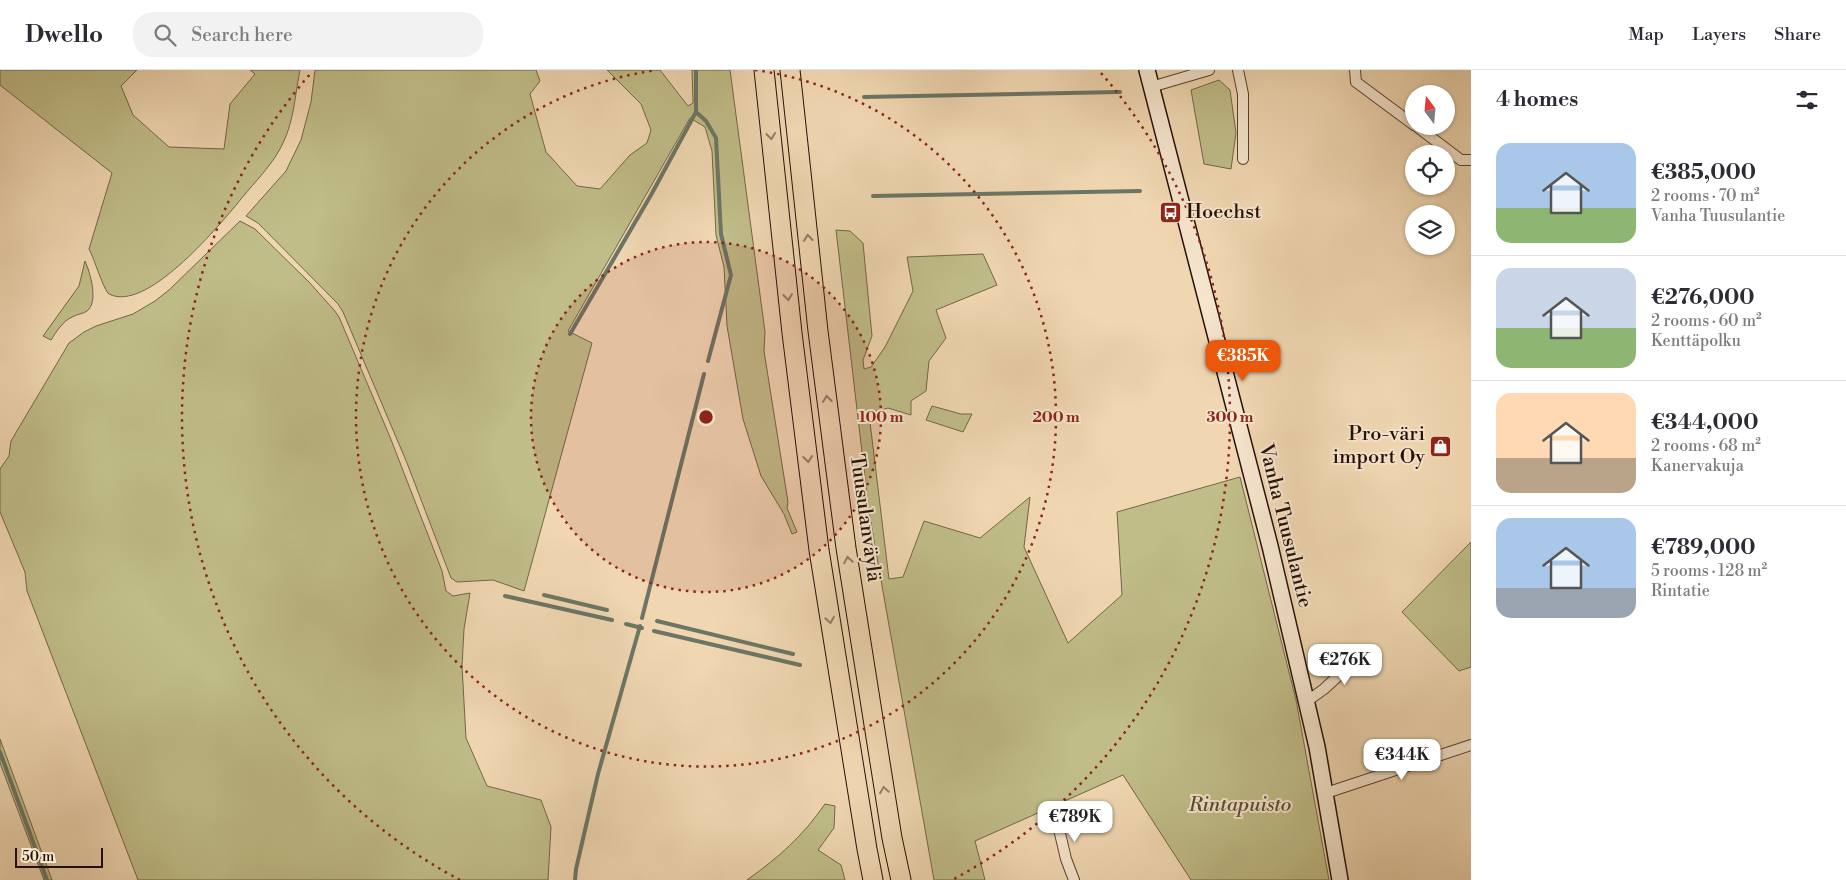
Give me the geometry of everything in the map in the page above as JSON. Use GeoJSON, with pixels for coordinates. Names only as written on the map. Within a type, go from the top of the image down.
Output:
{"type":"FeatureCollection","features":[{"type":"Feature","properties":{"kind":"highway"},"geometry":{"type":"LineString","coordinates":[[758,70],[768,108]]}},
{"type":"Feature","properties":{"kind":"highway"},"geometry":{"type":"LineString","coordinates":[[764,70],[792,334],[819,550],[866,849],[873,880]]}},
{"type":"Feature","properties":{"kind":"highway","name":"Tuusulanväylä"},"geometry":{"type":"LineString","coordinates":[[790,70],[818,331],[846,548],[892,838],[901,880]]}},
{"type":"Feature","properties":{"kind":"main road","name":"Vanha Tuusulantie"},"geometry":{"type":"LineString","coordinates":[[1147,70],[1268,537],[1326,793],[1340,880]]}},
{"type":"Feature","properties":{"kind":"street"},"geometry":{"type":"LineString","coordinates":[[1151,87],[1209,70]]}},
{"type":"Feature","properties":{"kind":"street"},"geometry":{"type":"LineString","coordinates":[[1238,70],[1243,94],[1243,159]]}},
{"type":"Feature","properties":{"kind":"street"},"geometry":{"type":"LineString","coordinates":[[1355,70],[1356,82],[1405,119]]}},
{"type":"Feature","properties":{"kind":"street"},"geometry":{"type":"LineString","coordinates":[[1427,135],[1461,160],[1471,160]]}},
{"type":"Feature","properties":{"kind":"street"},"geometry":{"type":"LineString","coordinates":[[1306,702],[1366,650]]}},
{"type":"Feature","properties":{"kind":"street"},"geometry":{"type":"LineString","coordinates":[[1326,793],[1471,745]]}},
{"type":"Feature","properties":{"kind":"street"},"geometry":{"type":"LineString","coordinates":[[1055,812],[1066,859],[1074,880]]}},
{"type":"Feature","properties":{"kind":"green space"},"geometry":{"type":"Polygon","coordinates":[[[0,70],[137,70],[121,86],[133,115],[169,147],[224,149],[230,104],[255,74],[250,70],[300,70],[293,113],[287,134],[283,144],[268,167],[227,216],[179,266],[142,291],[124,297],[107,292],[89,249],[112,173],[0,85],[0,70]]]}},
{"type":"Feature","properties":{"kind":"green space"},"geometry":{"type":"Polygon","coordinates":[[[315,70],[536,70],[540,81],[530,94],[546,152],[577,186],[600,189],[630,155],[647,143],[651,130],[641,104],[607,70],[660,70],[688,106],[693,103],[692,70],[730,70],[765,332],[764,351],[788,502],[787,508],[797,532],[792,534],[784,514],[761,476],[743,419],[727,326],[724,267],[716,235],[712,151],[705,127],[690,118],[568,331],[592,343],[524,591],[493,580],[457,582],[451,578],[407,463],[343,312],[338,304],[258,223],[246,216],[286,171],[301,140],[311,102],[315,70]]]}},
{"type":"Feature","properties":{"kind":"green space"},"geometry":{"type":"Polygon","coordinates":[[[1219,80],[1230,90],[1236,133],[1231,169],[1204,164],[1191,90],[1219,80]]]}},
{"type":"Feature","properties":{"kind":"green space"},"geometry":{"type":"Polygon","coordinates":[[[240,221],[255,229],[309,282],[339,317],[390,437],[442,571],[446,591],[453,596],[470,593],[464,629],[462,666],[466,738],[487,786],[541,800],[551,827],[548,880],[138,880],[27,591],[25,572],[0,512],[0,469],[9,456],[11,441],[69,343],[96,326],[133,314],[155,301],[169,290],[240,221]]]}},
{"type":"Feature","properties":{"kind":"green space","name":"Rintapuisto"},"geometry":{"type":"Polygon","coordinates":[[[836,230],[850,231],[863,243],[872,336],[863,360],[864,369],[871,367],[885,347],[913,291],[907,257],[983,254],[997,285],[936,310],[946,338],[929,361],[926,391],[911,401],[911,415],[888,408],[869,414],[889,579],[903,577],[924,521],[980,538],[1030,497],[1024,547],[1068,643],[1122,595],[1117,512],[1240,477],[1296,700],[1329,880],[1191,880],[1123,775],[975,841],[985,880],[934,880],[869,512],[836,230]]]}},
{"type":"Feature","properties":{"kind":"green space"},"geometry":{"type":"Polygon","coordinates":[[[85,261],[93,294],[91,307],[87,311],[66,321],[51,340],[43,336],[79,286],[85,261]]]}},
{"type":"Feature","properties":{"kind":"green space"},"geometry":{"type":"Polygon","coordinates":[[[932,406],[961,414],[972,414],[963,432],[926,420],[932,406]]]}},
{"type":"Feature","properties":{"kind":"green space"},"geometry":{"type":"Polygon","coordinates":[[[1471,542],[1471,667],[1459,671],[1402,612],[1471,542]]]}},
{"type":"Feature","properties":{"kind":"green space"},"geometry":{"type":"Polygon","coordinates":[[[0,739],[52,880],[44,880],[0,763],[0,739]]]}},
{"type":"Feature","properties":{"kind":"green space"},"geometry":{"type":"Polygon","coordinates":[[[825,804],[835,806],[834,828],[818,850],[841,865],[845,880],[747,880],[789,846],[808,827],[825,804]]]}},
{"type":"Feature","properties":{"kind":"waterway"},"geometry":{"type":"LineString","coordinates":[[696,70],[696,112],[706,121],[716,138],[721,234],[731,275],[708,361]]}},
{"type":"Feature","properties":{"kind":"waterway"},"geometry":{"type":"LineString","coordinates":[[864,97],[1120,92]]}},
{"type":"Feature","properties":{"kind":"waterway"},"geometry":{"type":"LineString","coordinates":[[570,334],[651,195],[696,112]]}},
{"type":"Feature","properties":{"kind":"waterway"},"geometry":{"type":"LineString","coordinates":[[873,196],[1140,191]]}},
{"type":"Feature","properties":{"kind":"waterway"},"geometry":{"type":"LineString","coordinates":[[642,618],[704,374]]}},
{"type":"Feature","properties":{"kind":"waterway"},"geometry":{"type":"LineString","coordinates":[[544,595],[607,610]]}},
{"type":"Feature","properties":{"kind":"waterway"},"geometry":{"type":"LineString","coordinates":[[505,596],[612,620]]}},
{"type":"Feature","properties":{"kind":"waterway"},"geometry":{"type":"LineString","coordinates":[[657,621],[793,654]]}},
{"type":"Feature","properties":{"kind":"waterway"},"geometry":{"type":"LineString","coordinates":[[626,624],[642,628]]}},
{"type":"Feature","properties":{"kind":"waterway"},"geometry":{"type":"LineString","coordinates":[[575,880],[598,774],[640,626]]}},
{"type":"Feature","properties":{"kind":"waterway"},"geometry":{"type":"LineString","coordinates":[[654,631],[800,665]]}},
{"type":"Feature","properties":{"kind":"waterway"},"geometry":{"type":"LineString","coordinates":[[0,752],[47,880]]}},
{"type":"Feature","properties":{"kind":"place","name":"Hoechst"},"geometry":{"type":"Point","coordinates":[1170,212]}},
{"type":"Feature","properties":{"kind":"place","name":"Pro-väri import Oy"},"geometry":{"type":"Point","coordinates":[1441,446]}}]}
